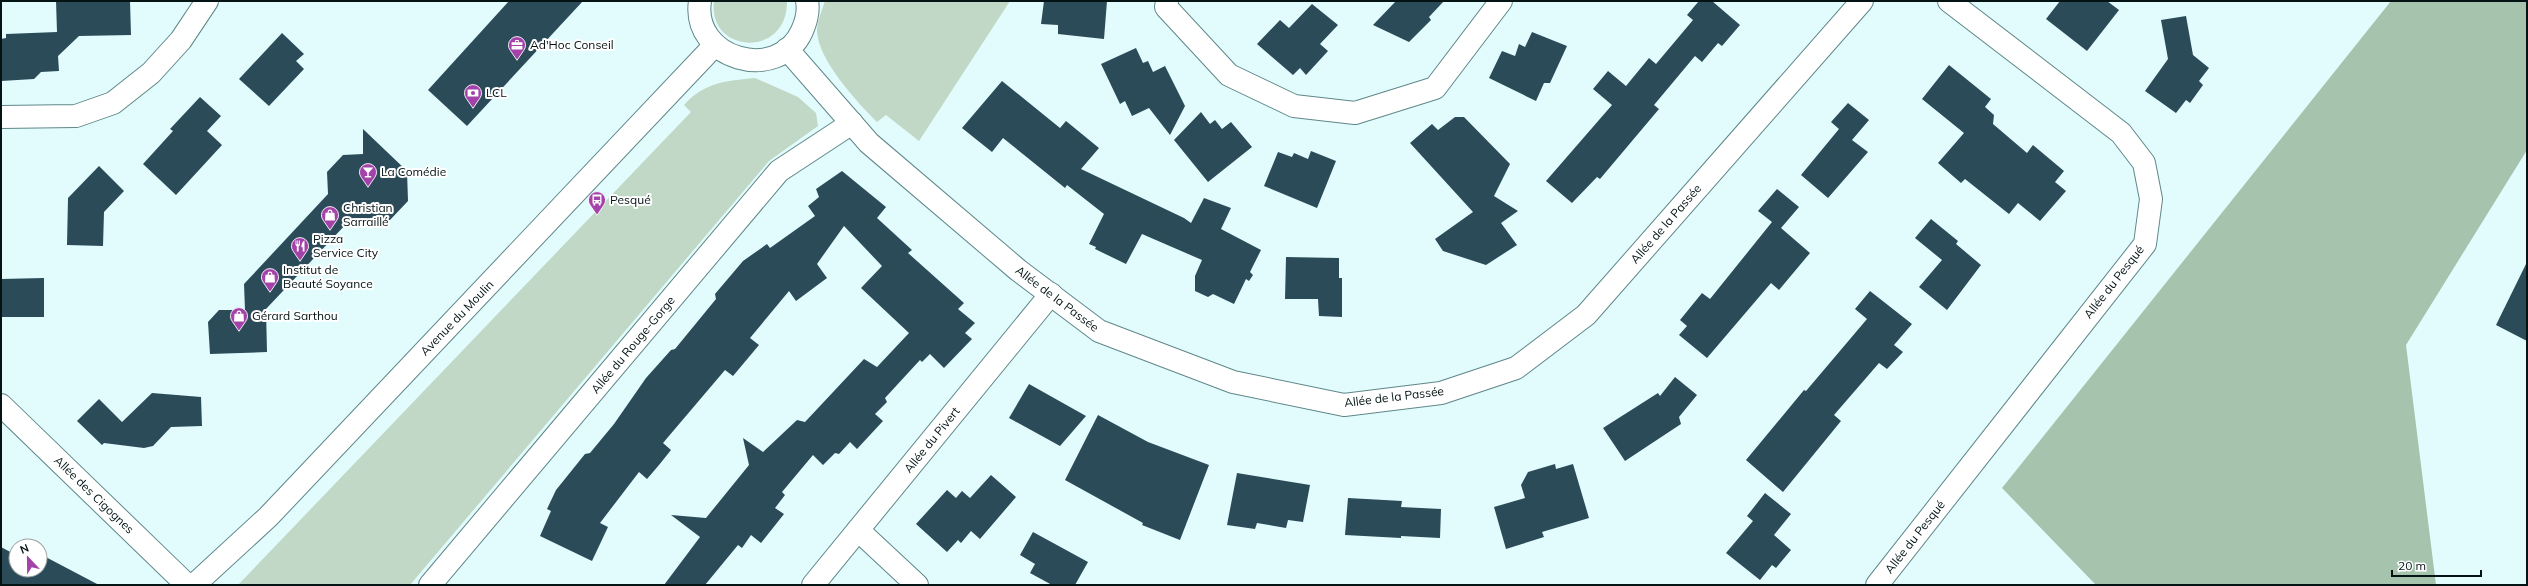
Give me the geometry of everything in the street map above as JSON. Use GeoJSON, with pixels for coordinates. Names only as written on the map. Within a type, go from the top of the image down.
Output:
{"type":"FeatureCollection","features":[{"type":"Feature","properties":{"kind":"street"},"geometry":{"type":"LineString","coordinates":[[1,117],[76,116],[114,103],[151,73],[182,40],[207,1]]}},
{"type":"Feature","properties":{"kind":"street"},"geometry":{"type":"LineString","coordinates":[[700,1],[701,19],[706,33],[715,45],[727,55],[742,60],[753,61],[774,58],[787,49],[799,37],[806,22],[807,1]]}},
{"type":"Feature","properties":{"kind":"street"},"geometry":{"type":"LineString","coordinates":[[1167,1],[1166,6],[1229,76],[1294,106],[1356,113],[1435,88],[1501,1]]}},
{"type":"Feature","properties":{"kind":"street","name":"Allée de la Passée"},"geometry":{"type":"LineString","coordinates":[[787,49],[869,144],[1018,270],[1098,331],[1234,382],[1344,404],[1441,393],[1516,368],[1586,315],[1862,1]]}},
{"type":"Feature","properties":{"kind":"street","name":"Allée du Pesqué"},"geometry":{"type":"LineString","coordinates":[[1877,585],[2145,244],[2151,199],[2144,163],[2121,133],[1950,1]]}},
{"type":"Feature","properties":{"kind":"street","name":"Avenue du Moulin"},"geometry":{"type":"LineString","coordinates":[[194,585],[268,517],[715,45]]}},
{"type":"Feature","properties":{"kind":"street","name":"Allée du Rouge-Gorge"},"geometry":{"type":"LineString","coordinates":[[430,585],[779,172],[852,123]]}},
{"type":"Feature","properties":{"kind":"street","name":"Allée du Pivert"},"geometry":{"type":"LineString","coordinates":[[813,585],[1051,294]]}},
{"type":"Feature","properties":{"kind":"street","name":"Allée des Cigognes"},"geometry":{"type":"LineString","coordinates":[[1,404],[188,585]]}},
{"type":"Feature","properties":{"kind":"street"},"geometry":{"type":"LineString","coordinates":[[858,530],[917,585]]}},
{"type":"Feature","properties":{"kind":"green space"},"geometry":{"type":"Polygon","coordinates":[[[714,1],[787,1],[784,20],[775,33],[762,40],[748,43],[734,40],[723,32],[715,19],[714,1]]]}},
{"type":"Feature","properties":{"kind":"green space"},"geometry":{"type":"Polygon","coordinates":[[[825,1],[1010,1],[919,141],[886,115],[877,122],[849,92],[831,67],[824,55],[817,31],[825,1]]]}},
{"type":"Feature","properties":{"kind":"green space"},"geometry":{"type":"Polygon","coordinates":[[[2391,1],[2527,1],[2527,150],[2406,345],[2436,585],[2096,585],[2002,488],[2391,1]]]}},
{"type":"Feature","properties":{"kind":"green space"},"geometry":{"type":"Polygon","coordinates":[[[755,78],[798,97],[816,113],[818,126],[769,161],[410,585],[238,585],[691,112],[684,105],[692,97],[716,84],[734,80],[755,78]]]}},
{"type":"Feature","properties":{"kind":"building"},"geometry":{"type":"Polygon","coordinates":[[[56,1],[130,1],[131,35],[79,36],[58,56],[59,71],[41,72],[34,79],[1,81],[1,39],[6,38],[6,34],[57,32],[56,1]]]}},
{"type":"Feature","properties":{"kind":"building"},"geometry":{"type":"Polygon","coordinates":[[[509,1],[583,1],[467,126],[428,90],[509,1]]]}},
{"type":"Feature","properties":{"kind":"building"},"geometry":{"type":"Polygon","coordinates":[[[1044,1],[1107,1],[1104,39],[1058,34],[1058,25],[1041,24],[1044,1]]]}},
{"type":"Feature","properties":{"kind":"building"},"geometry":{"type":"Polygon","coordinates":[[[1396,1],[1444,1],[1429,17],[1431,20],[1409,42],[1373,25],[1396,1]]]}},
{"type":"Feature","properties":{"kind":"building"},"geometry":{"type":"Polygon","coordinates":[[[1699,1],[1712,1],[1740,25],[1722,46],[1718,43],[1702,62],[1695,56],[1654,105],[1659,109],[1600,179],[1597,177],[1572,203],[1546,181],[1612,105],[1593,89],[1608,71],[1626,86],[1649,58],[1656,64],[1693,20],[1687,15],[1699,1]]]}},
{"type":"Feature","properties":{"kind":"building"},"geometry":{"type":"Polygon","coordinates":[[[2060,1],[2107,1],[2119,10],[2087,51],[2046,19],[2060,1]]]}},
{"type":"Feature","properties":{"kind":"building"},"geometry":{"type":"Polygon","coordinates":[[[1312,4],[1338,25],[1320,44],[1328,51],[1306,75],[1300,68],[1293,75],[1257,44],[1280,20],[1289,28],[1312,4]]]}},
{"type":"Feature","properties":{"kind":"building"},"geometry":{"type":"Polygon","coordinates":[[[2186,16],[2193,55],[2209,68],[2199,81],[2203,85],[2190,103],[2186,100],[2176,113],[2145,91],[2168,59],[2161,20],[2186,16]]]}},
{"type":"Feature","properties":{"kind":"building"},"geometry":{"type":"Polygon","coordinates":[[[1532,32],[1567,46],[1550,83],[1544,83],[1536,101],[1489,78],[1502,51],[1515,56],[1519,44],[1525,47],[1532,32]]]}},
{"type":"Feature","properties":{"kind":"building"},"geometry":{"type":"Polygon","coordinates":[[[282,33],[304,54],[296,61],[304,69],[269,106],[239,79],[282,33]]]}},
{"type":"Feature","properties":{"kind":"building"},"geometry":{"type":"Polygon","coordinates":[[[1136,48],[1143,63],[1148,61],[1153,72],[1165,66],[1185,106],[1170,135],[1149,108],[1132,116],[1125,101],[1120,104],[1101,64],[1136,48]]]}},
{"type":"Feature","properties":{"kind":"building"},"geometry":{"type":"Polygon","coordinates":[[[1949,65],[1991,99],[1985,107],[1994,115],[1993,124],[2027,153],[2033,145],[2064,171],[2055,182],[2066,191],[2040,221],[2018,203],[2009,214],[1965,179],[1961,183],[1938,163],[1964,133],[1922,99],[1949,65]]]}},
{"type":"Feature","properties":{"kind":"building"},"geometry":{"type":"Polygon","coordinates":[[[1002,81],[1060,128],[1066,121],[1099,148],[1081,169],[1184,218],[1191,223],[1204,198],[1231,208],[1221,229],[1261,250],[1250,272],[1253,275],[1249,281],[1246,279],[1234,304],[1213,294],[1208,297],[1195,291],[1195,276],[1202,260],[1142,234],[1126,264],[1095,249],[1096,247],[1089,244],[1104,214],[1067,185],[1065,188],[1003,138],[992,152],[962,128],[1002,81]]]}},
{"type":"Feature","properties":{"kind":"building"},"geometry":{"type":"Polygon","coordinates":[[[200,97],[221,116],[207,131],[222,145],[176,195],[143,164],[173,131],[170,129],[200,97]]]}},
{"type":"Feature","properties":{"kind":"building"},"geometry":{"type":"Polygon","coordinates":[[[1848,103],[1869,120],[1852,140],[1868,152],[1828,198],[1801,175],[1839,129],[1831,122],[1848,103]]]}},
{"type":"Feature","properties":{"kind":"building"},"geometry":{"type":"Polygon","coordinates":[[[1201,112],[1210,124],[1215,120],[1222,129],[1231,122],[1252,147],[1208,182],[1174,140],[1201,112]]]}},
{"type":"Feature","properties":{"kind":"building"},"geometry":{"type":"Polygon","coordinates":[[[1455,117],[1464,117],[1510,164],[1494,196],[1518,211],[1501,223],[1517,245],[1486,265],[1443,251],[1435,239],[1473,212],[1410,143],[1432,124],[1438,130],[1455,117]]]}},
{"type":"Feature","properties":{"kind":"building"},"geometry":{"type":"Polygon","coordinates":[[[363,129],[407,171],[408,201],[390,220],[348,222],[266,309],[267,352],[210,354],[208,322],[219,310],[245,310],[244,284],[328,194],[327,172],[343,155],[363,154],[363,129]]]}},
{"type":"Feature","properties":{"kind":"building"},"geometry":{"type":"Polygon","coordinates":[[[1311,151],[1336,161],[1317,208],[1264,186],[1278,152],[1292,157],[1294,153],[1308,159],[1311,151]]]}},
{"type":"Feature","properties":{"kind":"building"},"geometry":{"type":"Polygon","coordinates":[[[99,166],[124,191],[104,212],[103,246],[67,245],[68,198],[99,166]]]}},
{"type":"Feature","properties":{"kind":"building"},"geometry":{"type":"Polygon","coordinates":[[[842,171],[886,207],[877,218],[912,250],[908,253],[964,303],[958,309],[975,323],[965,333],[972,339],[944,368],[930,354],[922,362],[920,360],[885,398],[887,402],[875,414],[883,421],[857,449],[850,442],[839,454],[835,453],[823,465],[813,455],[782,492],[785,495],[775,508],[784,514],[761,543],[751,535],[742,548],[738,545],[705,585],[664,585],[700,537],[671,515],[706,518],[749,465],[743,438],[763,452],[797,420],[805,422],[864,359],[877,367],[909,333],[861,288],[882,266],[844,226],[817,264],[827,278],[796,301],[789,291],[750,338],[759,345],[733,376],[725,370],[663,443],[671,450],[659,465],[647,479],[639,472],[600,523],[608,527],[592,561],[540,536],[551,511],[547,509],[556,490],[585,454],[590,453],[614,424],[646,378],[671,350],[675,349],[716,299],[715,294],[743,261],[767,244],[770,248],[815,216],[808,206],[819,197],[816,189],[842,171]]]}},
{"type":"Feature","properties":{"kind":"building"},"geometry":{"type":"Polygon","coordinates":[[[1777,189],[1799,207],[1781,228],[1810,253],[1779,290],[1771,283],[1707,358],[1679,335],[1687,326],[1680,320],[1702,293],[1710,299],[1772,222],[1758,211],[1777,189]]]}},
{"type":"Feature","properties":{"kind":"building"},"geometry":{"type":"Polygon","coordinates":[[[1931,219],[1958,241],[1956,244],[1981,265],[1947,310],[1919,287],[1942,260],[1915,238],[1931,219]]]}},
{"type":"Feature","properties":{"kind":"building"},"geometry":{"type":"Polygon","coordinates":[[[1286,257],[1339,258],[1339,278],[1342,278],[1342,317],[1319,316],[1318,299],[1285,299],[1286,257]]]}},
{"type":"Feature","properties":{"kind":"building"},"geometry":{"type":"Polygon","coordinates":[[[2527,262],[2527,341],[2496,325],[2527,262]]]}},
{"type":"Feature","properties":{"kind":"building"},"geometry":{"type":"Polygon","coordinates":[[[44,278],[44,317],[1,317],[1,279],[44,278]]]}},
{"type":"Feature","properties":{"kind":"building"},"geometry":{"type":"Polygon","coordinates":[[[1870,291],[1912,324],[1894,345],[1903,352],[1887,369],[1879,363],[1834,415],[1841,421],[1783,492],[1746,460],[1804,390],[1806,391],[1867,319],[1855,309],[1870,291]]]}},
{"type":"Feature","properties":{"kind":"building"},"geometry":{"type":"Polygon","coordinates":[[[1675,377],[1697,395],[1679,417],[1681,424],[1625,461],[1603,428],[1658,393],[1660,396],[1675,377]]]}},
{"type":"Feature","properties":{"kind":"building"},"geometry":{"type":"Polygon","coordinates":[[[1029,384],[1086,416],[1060,446],[1009,418],[1029,384]]]}},
{"type":"Feature","properties":{"kind":"building"},"geometry":{"type":"Polygon","coordinates":[[[152,393],[201,397],[202,426],[171,427],[153,446],[144,448],[104,443],[102,445],[77,421],[99,399],[122,422],[152,393]]]}},
{"type":"Feature","properties":{"kind":"building"},"geometry":{"type":"Polygon","coordinates":[[[1098,415],[1148,442],[1209,465],[1180,540],[1142,525],[1143,523],[1065,480],[1098,415]]]}},
{"type":"Feature","properties":{"kind":"building"},"geometry":{"type":"Polygon","coordinates":[[[1555,464],[1556,469],[1573,464],[1589,518],[1542,532],[1544,537],[1506,549],[1494,507],[1525,498],[1521,485],[1528,472],[1555,464]]]}},
{"type":"Feature","properties":{"kind":"building"},"geometry":{"type":"Polygon","coordinates":[[[1237,473],[1310,485],[1303,522],[1288,520],[1286,528],[1257,523],[1255,529],[1227,525],[1237,473]]]}},
{"type":"Feature","properties":{"kind":"building"},"geometry":{"type":"Polygon","coordinates":[[[991,475],[1016,497],[980,539],[971,531],[961,543],[958,540],[947,552],[916,524],[947,490],[956,498],[962,491],[970,498],[991,475]]]}},
{"type":"Feature","properties":{"kind":"building"},"geometry":{"type":"Polygon","coordinates":[[[1765,493],[1791,514],[1774,535],[1791,550],[1776,568],[1772,565],[1760,580],[1726,553],[1753,521],[1747,516],[1765,493]]]}},
{"type":"Feature","properties":{"kind":"building"},"geometry":{"type":"Polygon","coordinates":[[[1348,498],[1402,501],[1401,507],[1441,509],[1440,538],[1401,536],[1401,538],[1345,535],[1348,498]]]}},
{"type":"Feature","properties":{"kind":"building"},"geometry":{"type":"Polygon","coordinates":[[[1033,532],[1088,562],[1075,585],[1052,585],[1030,573],[1035,564],[1020,555],[1033,532]]]}},
{"type":"Feature","properties":{"kind":"building"},"geometry":{"type":"Polygon","coordinates":[[[1,547],[8,551],[8,578],[48,578],[48,558],[99,585],[1,585],[1,547]]]}},
{"type":"Feature","properties":{"kind":"place","name":"Ad'Hoc Conseil"},"geometry":{"type":"Point","coordinates":[517,60]}},
{"type":"Feature","properties":{"kind":"place","name":"LCL"},"geometry":{"type":"Point","coordinates":[473,108]}},
{"type":"Feature","properties":{"kind":"place","name":"La Comédie"},"geometry":{"type":"Point","coordinates":[368,187]}},
{"type":"Feature","properties":{"kind":"place","name":"Pesqué"},"geometry":{"type":"Point","coordinates":[597,215]}},
{"type":"Feature","properties":{"kind":"place","name":"Christian Sarraillé"},"geometry":{"type":"Point","coordinates":[330,230]}},
{"type":"Feature","properties":{"kind":"place","name":"Pizza Service City"},"geometry":{"type":"Point","coordinates":[300,261]}},
{"type":"Feature","properties":{"kind":"place","name":"Institut de Beauté Soyance"},"geometry":{"type":"Point","coordinates":[270,292]}},
{"type":"Feature","properties":{"kind":"place","name":"Gérard Sarthou"},"geometry":{"type":"Point","coordinates":[239,331]}}]}
